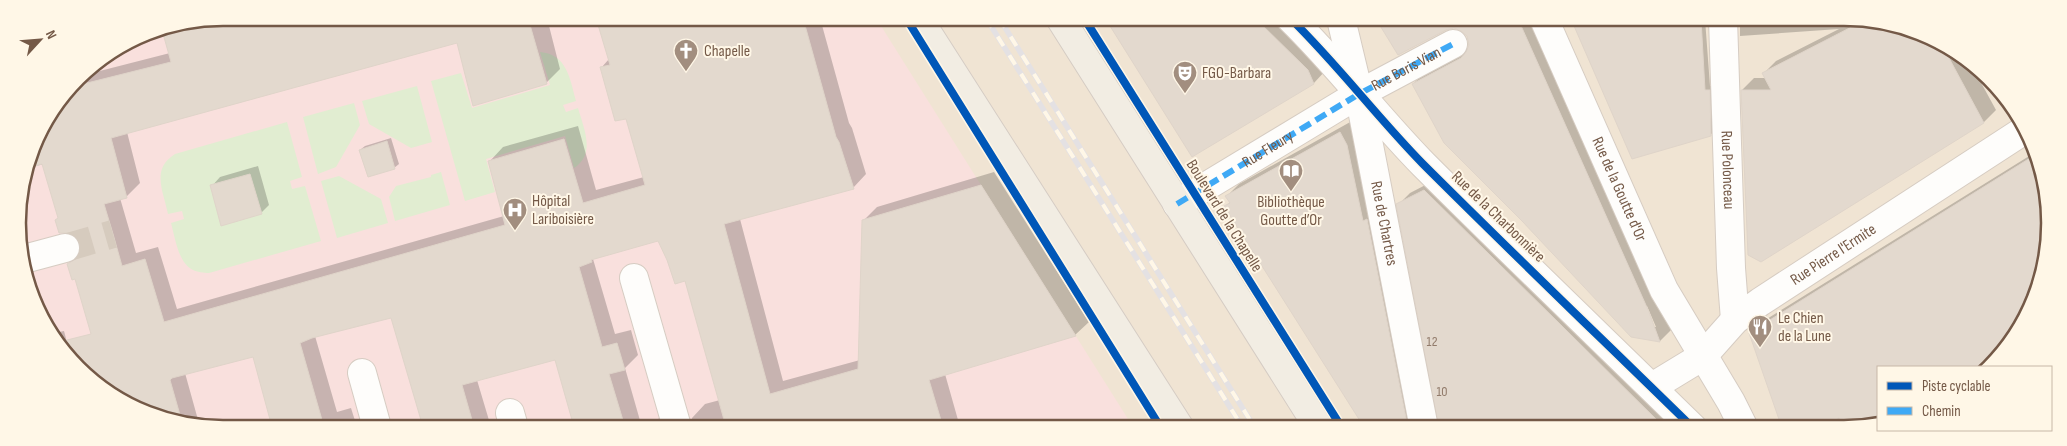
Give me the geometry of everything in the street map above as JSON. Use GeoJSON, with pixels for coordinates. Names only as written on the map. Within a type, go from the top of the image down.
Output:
{"type":"FeatureCollection","features":[{"type":"Feature","properties":{"kind":"main road"},"geometry":{"type":"LineString","coordinates":[[923,26],[1175,420]]}},
{"type":"Feature","properties":{"kind":"main road","name":"Boulevard de la Chapelle"},"geometry":{"type":"LineString","coordinates":[[1065,26],[1314,420]]}},
{"type":"Feature","properties":{"kind":"street","name":"Rue de la Charbonnière"},"geometry":{"type":"LineString","coordinates":[[1298,26],[1328,55],[1359,94],[1422,163],[1685,420]]}},
{"type":"Feature","properties":{"kind":"street","name":"Rue de Chartres"},"geometry":{"type":"LineString","coordinates":[[1344,26],[1359,94],[1422,420]]}},
{"type":"Feature","properties":{"kind":"street","name":"Rue de la Goutte d'Or"},"geometry":{"type":"LineString","coordinates":[[1547,26],[1664,290],[1740,420]]}},
{"type":"Feature","properties":{"kind":"street","name":"Rue Polonceau"},"geometry":{"type":"LineString","coordinates":[[1724,26],[1731,258],[1735,320]]}},
{"type":"Feature","properties":{"kind":"street","name":"Rue Boris Vian"},"geometry":{"type":"LineString","coordinates":[[1359,94],[1453,44]]}},
{"type":"Feature","properties":{"kind":"street","name":"Rue Fleury"},"geometry":{"type":"LineString","coordinates":[[1177,204],[1359,94]]}},
{"type":"Feature","properties":{"kind":"street","name":"Rue Pierre l'Ermite"},"geometry":{"type":"LineString","coordinates":[[1652,387],[1703,356],[1735,320],[2019,134]]}},
{"type":"Feature","properties":{"kind":"street"},"geometry":{"type":"LineString","coordinates":[[29,258],[65,248]]}},
{"type":"Feature","properties":{"kind":"street"},"geometry":{"type":"LineString","coordinates":[[634,278],[675,420]]}},
{"type":"Feature","properties":{"kind":"street"},"geometry":{"type":"LineString","coordinates":[[362,373],[375,420]]}},
{"type":"Feature","properties":{"kind":"shaded area"},"geometry":{"type":"Polygon","coordinates":[[[223,26],[1844,26],[1882,30],[1919,41],[1953,59],[1974,75],[1992,93],[2008,114],[2026,148],[2037,185],[2041,223],[2037,261],[2026,298],[2008,332],[1992,353],[1979,366],[1877,366],[1877,417],[1870,418],[1844,420],[223,420],[197,418],[167,411],[95,372],[75,353],[59,332],[47,310],[33,274],[28,249],[26,223],[31,182],[65,106],[93,75],[114,59],[148,41],[172,33],[197,28],[223,26]]]}},
{"type":"Feature","properties":{"kind":"shaded area","name":"Hôpital Lariboisière"},"geometry":{"type":"Polygon","coordinates":[[[223,26],[881,26],[1129,420],[223,420],[197,418],[172,413],[148,405],[114,387],[93,371],[75,353],[59,332],[41,298],[33,274],[28,249],[26,223],[28,197],[33,172],[41,148],[59,114],[75,93],[93,75],[114,59],[148,41],[172,33],[197,28],[223,26]]]}},
{"type":"Feature","properties":{"kind":"green space"},"geometry":{"type":"Polygon","coordinates":[[[540,52],[556,57],[566,69],[576,101],[563,105],[566,112],[578,108],[585,133],[587,148],[585,156],[574,168],[565,136],[486,159],[495,192],[465,201],[431,81],[461,73],[472,108],[550,85],[540,52]]]}},
{"type":"Feature","properties":{"kind":"green space"},"geometry":{"type":"Polygon","coordinates":[[[417,86],[432,142],[411,148],[369,124],[362,101],[417,86]]]}},
{"type":"Feature","properties":{"kind":"green space"},"geometry":{"type":"Polygon","coordinates":[[[354,103],[360,125],[336,167],[318,174],[303,117],[354,103]]]}},
{"type":"Feature","properties":{"kind":"green space"},"geometry":{"type":"Polygon","coordinates":[[[287,122],[302,177],[290,181],[292,189],[305,186],[321,241],[209,273],[193,270],[188,267],[181,256],[171,223],[184,219],[182,211],[168,214],[161,181],[163,166],[175,154],[287,122]]]}},
{"type":"Feature","properties":{"kind":"green space"},"geometry":{"type":"Polygon","coordinates":[[[441,172],[450,205],[395,221],[389,197],[396,186],[431,177],[431,175],[441,172]]]}},
{"type":"Feature","properties":{"kind":"green space"},"geometry":{"type":"Polygon","coordinates":[[[339,176],[381,199],[388,223],[337,238],[321,181],[339,176]]]}},
{"type":"Feature","properties":{"kind":"building"},"geometry":{"type":"Polygon","coordinates":[[[223,26],[530,26],[547,84],[473,106],[457,43],[111,138],[127,198],[104,204],[122,266],[145,259],[164,322],[505,225],[488,161],[564,139],[583,203],[645,185],[626,119],[615,121],[600,67],[610,65],[598,26],[805,26],[836,137],[854,189],[724,224],[770,394],[858,369],[862,220],[981,185],[1076,336],[929,380],[941,420],[724,420],[685,281],[675,284],[658,241],[591,260],[592,262],[579,267],[602,347],[617,343],[625,370],[609,374],[623,420],[572,420],[555,360],[462,385],[472,420],[421,420],[391,318],[312,338],[300,343],[322,420],[270,420],[253,357],[172,378],[170,380],[180,415],[172,413],[148,405],[114,387],[93,371],[65,340],[91,334],[75,279],[72,280],[67,264],[76,259],[80,252],[80,244],[76,237],[69,233],[59,233],[55,220],[58,218],[42,164],[35,166],[41,148],[59,114],[84,84],[171,62],[164,36],[197,28],[223,26]]]}},
{"type":"Feature","properties":{"kind":"building"},"geometry":{"type":"Polygon","coordinates":[[[1110,26],[1263,26],[1308,70],[1314,84],[1192,157],[1110,26]]]}},
{"type":"Feature","properties":{"kind":"building"},"geometry":{"type":"Polygon","coordinates":[[[1380,26],[1521,26],[1649,312],[1660,342],[1631,337],[1522,221],[1444,143],[1412,84],[1461,58],[1469,45],[1467,36],[1454,28],[1446,30],[1398,55],[1380,26]]]}},
{"type":"Feature","properties":{"kind":"building"},"geometry":{"type":"Polygon","coordinates":[[[1574,26],[1701,26],[1705,90],[1710,90],[1711,136],[1632,159],[1574,26]]]}},
{"type":"Feature","properties":{"kind":"building"},"geometry":{"type":"Polygon","coordinates":[[[1852,27],[1882,30],[1919,41],[1948,56],[1984,123],[1761,262],[1748,255],[1741,90],[1771,90],[1762,73],[1852,27]]]}},
{"type":"Feature","properties":{"kind":"building"},"geometry":{"type":"Polygon","coordinates":[[[1340,132],[1347,145],[1363,221],[1367,219],[1406,420],[1359,420],[1224,206],[1230,203],[1225,196],[1340,132]]]}},
{"type":"Feature","properties":{"kind":"building"},"geometry":{"type":"Polygon","coordinates":[[[387,141],[395,169],[368,177],[359,150],[387,141]]]}},
{"type":"Feature","properties":{"kind":"building"},"geometry":{"type":"Polygon","coordinates":[[[2029,158],[2037,185],[2041,223],[2039,249],[2034,274],[2026,298],[2008,332],[1979,366],[1877,366],[1877,417],[1844,420],[1839,418],[1836,420],[1779,420],[1749,333],[2029,158]]]}},
{"type":"Feature","properties":{"kind":"building"},"geometry":{"type":"Polygon","coordinates":[[[250,174],[262,214],[221,226],[210,185],[250,174]]]}},
{"type":"Feature","properties":{"kind":"building"},"geometry":{"type":"Polygon","coordinates":[[[1424,190],[1657,420],[1437,420],[1396,204],[1424,190]]]}},
{"type":"Feature","properties":{"kind":"tunnel"},"geometry":{"type":"LineString","coordinates":[[65,248],[113,234]]}},
{"type":"Feature","properties":{"kind":"railway"},"geometry":{"type":"LineString","coordinates":[[991,26],[1238,420]]}},
{"type":"Feature","properties":{"kind":"railway"},"geometry":{"type":"LineString","coordinates":[[1004,26],[1250,420]]}},
{"type":"Feature","properties":{"kind":"marked path"},"geometry":{"type":"LineString","coordinates":[[1177,204],[1359,94],[1453,44]]}},
{"type":"Feature","properties":{"kind":"cycle path"},"geometry":{"type":"LineString","coordinates":[[911,26],[1156,420]]}},
{"type":"Feature","properties":{"kind":"cycle path"},"geometry":{"type":"LineString","coordinates":[[1089,26],[1337,420]]}},
{"type":"Feature","properties":{"kind":"cycle path"},"geometry":{"type":"LineString","coordinates":[[1298,26],[1423,164],[1685,420]]}},
{"type":"Feature","properties":{"kind":"place","name":"Chapelle"},"geometry":{"type":"Point","coordinates":[686,72]}},
{"type":"Feature","properties":{"kind":"place","name":"FGO-Barbara"},"geometry":{"type":"Point","coordinates":[1185,94]}},
{"type":"Feature","properties":{"kind":"place","name":"Bibliothèque Goutte d’Or"},"geometry":{"type":"Point","coordinates":[1291,192]}},
{"type":"Feature","properties":{"kind":"place","name":"Hôpital Lariboisière"},"geometry":{"type":"Point","coordinates":[515,231]}},
{"type":"Feature","properties":{"kind":"place","name":"Le Chien de la Lune"},"geometry":{"type":"Point","coordinates":[1760,348]}}]}
